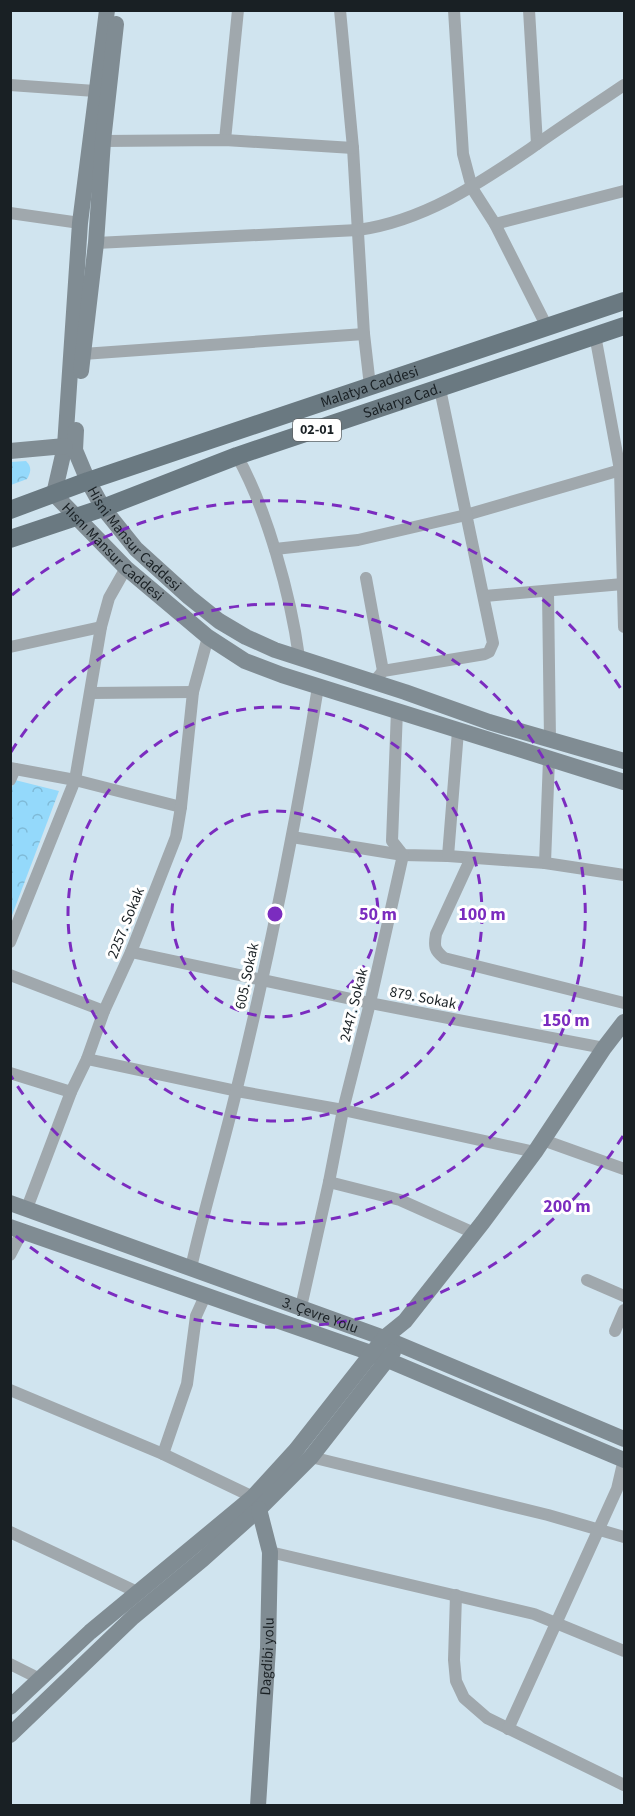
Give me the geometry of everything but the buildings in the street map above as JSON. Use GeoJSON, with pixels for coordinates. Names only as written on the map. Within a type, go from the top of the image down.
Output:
{"type":"FeatureCollection","features":[{"type":"Feature","properties":{"kind":"main road","name":"Hısnı Mansur Caddesi"},"geometry":{"type":"LineString","coordinates":[[106,10],[80,222],[65,446],[54,494],[126,568],[208,637],[245,661],[318,687],[624,782]]}},
{"type":"Feature","properties":{"kind":"main road","name":"Hisni Mansur Caddesi"},"geometry":{"type":"LineString","coordinates":[[117,10],[75,450],[103,508],[136,549],[189,597],[246,637],[298,657],[378,677],[550,740],[624,761]]}},
{"type":"Feature","properties":{"kind":"main road","name":"Malatya Caddesi"},"geometry":{"type":"LineString","coordinates":[[10,510],[88,481],[624,301]]}},
{"type":"Feature","properties":{"kind":"main road","name":"Sakarya Cad."},"geometry":{"type":"LineString","coordinates":[[10,539],[76,518],[237,456],[624,326]]}},
{"type":"Feature","properties":{"kind":"main road"},"geometry":{"type":"LineString","coordinates":[[10,451],[65,446]]}},
{"type":"Feature","properties":{"kind":"main road"},"geometry":{"type":"LineString","coordinates":[[10,1707],[137,1592],[256,1503],[371,1353],[391,1341],[474,1233],[539,1146],[624,1022]]}},
{"type":"Feature","properties":{"kind":"main road","name":"3. Çevre Yolu"},"geometry":{"type":"LineString","coordinates":[[10,1203],[391,1341],[624,1439]]}},
{"type":"Feature","properties":{"kind":"main road","name":"3. Çevre Yolu"},"geometry":{"type":"LineString","coordinates":[[16,1229],[371,1353],[624,1460]]}},
{"type":"Feature","properties":{"kind":"main road"},"geometry":{"type":"LineString","coordinates":[[10,1735],[133,1617],[256,1503],[311,1456],[388,1360],[391,1341]]}},
{"type":"Feature","properties":{"kind":"main road","name":"Dagdibi yolu"},"geometry":{"type":"LineString","coordinates":[[256,1503],[270,1552],[268,1648],[258,1806]]}},
{"type":"Feature","properties":{"kind":"street"},"geometry":{"type":"LineString","coordinates":[[225,140],[238,10]]}},
{"type":"Feature","properties":{"kind":"street"},"geometry":{"type":"LineString","coordinates":[[340,10],[353,148],[364,334],[370,386]]}},
{"type":"Feature","properties":{"kind":"street"},"geometry":{"type":"LineString","coordinates":[[454,10],[463,154],[472,188],[495,224],[547,327]]}},
{"type":"Feature","properties":{"kind":"street"},"geometry":{"type":"LineString","coordinates":[[529,10],[537,144]]}},
{"type":"Feature","properties":{"kind":"street"},"geometry":{"type":"LineString","coordinates":[[10,85],[95,91]]}},
{"type":"Feature","properties":{"kind":"street"},"geometry":{"type":"LineString","coordinates":[[96,243],[380,227],[428,210],[472,188],[624,85]]}},
{"type":"Feature","properties":{"kind":"street"},"geometry":{"type":"LineString","coordinates":[[103,141],[225,140],[353,148]]}},
{"type":"Feature","properties":{"kind":"street"},"geometry":{"type":"LineString","coordinates":[[495,224],[624,192]]}},
{"type":"Feature","properties":{"kind":"street"},"geometry":{"type":"LineString","coordinates":[[10,213],[80,222]]}},
{"type":"Feature","properties":{"kind":"street"},"geometry":{"type":"LineString","coordinates":[[83,354],[364,334]]}},
{"type":"Feature","properties":{"kind":"street"},"geometry":{"type":"LineString","coordinates":[[595,335],[622,470],[624,627]]}},
{"type":"Feature","properties":{"kind":"street"},"geometry":{"type":"LineString","coordinates":[[366,578],[378,677],[489,652],[493,639],[440,389]]}},
{"type":"Feature","properties":{"kind":"street"},"geometry":{"type":"LineString","coordinates":[[237,456],[246,472],[274,549],[296,639],[298,657]]}},
{"type":"Feature","properties":{"kind":"street"},"geometry":{"type":"LineString","coordinates":[[274,549],[358,540],[466,515],[622,470]]}},
{"type":"Feature","properties":{"kind":"street"},"geometry":{"type":"LineString","coordinates":[[10,942],[75,780],[101,627],[109,598],[126,568]]}},
{"type":"Feature","properties":{"kind":"street"},"geometry":{"type":"LineString","coordinates":[[484,596],[623,584]]}},
{"type":"Feature","properties":{"kind":"street"},"geometry":{"type":"LineString","coordinates":[[548,592],[550,740]]}},
{"type":"Feature","properties":{"kind":"street"},"geometry":{"type":"LineString","coordinates":[[10,647],[101,627]]}},
{"type":"Feature","properties":{"kind":"street","name":"2257. Sokak"},"geometry":{"type":"LineString","coordinates":[[27,1208],[71,1092],[87,1059],[104,1011],[131,952],[176,837],[193,692],[208,637]]}},
{"type":"Feature","properties":{"kind":"street","name":"605. Sokak"},"geometry":{"type":"LineString","coordinates":[[191,1268],[237,1091],[262,981],[292,837],[318,687]]}},
{"type":"Feature","properties":{"kind":"street"},"geometry":{"type":"LineString","coordinates":[[90,693],[193,692]]}},
{"type":"Feature","properties":{"kind":"street"},"geometry":{"type":"LineString","coordinates":[[397,711],[392,841],[403,855]]}},
{"type":"Feature","properties":{"kind":"street"},"geometry":{"type":"LineString","coordinates":[[448,856],[458,731]]}},
{"type":"Feature","properties":{"kind":"street"},"geometry":{"type":"LineString","coordinates":[[545,863],[549,759]]}},
{"type":"Feature","properties":{"kind":"street"},"geometry":{"type":"LineString","coordinates":[[12,772],[75,780],[181,807]]}},
{"type":"Feature","properties":{"kind":"street"},"geometry":{"type":"LineString","coordinates":[[292,837],[403,855],[545,863],[624,875]]}},
{"type":"Feature","properties":{"kind":"street","name":"2447. Sokak"},"geometry":{"type":"LineString","coordinates":[[301,1307],[343,1110],[403,855]]}},
{"type":"Feature","properties":{"kind":"street"},"geometry":{"type":"LineString","coordinates":[[471,858],[436,934],[434,947],[436,952],[444,958],[624,1003]]}},
{"type":"Feature","properties":{"kind":"street","name":"879. Sokak"},"geometry":{"type":"LineString","coordinates":[[131,952],[370,1003],[604,1048]]}},
{"type":"Feature","properties":{"kind":"street"},"geometry":{"type":"LineString","coordinates":[[11,977],[104,1011]]}},
{"type":"Feature","properties":{"kind":"street"},"geometry":{"type":"LineString","coordinates":[[87,1059],[237,1091],[539,1146],[624,1169]]}},
{"type":"Feature","properties":{"kind":"street"},"geometry":{"type":"LineString","coordinates":[[10,1073],[71,1092]]}},
{"type":"Feature","properties":{"kind":"street"},"geometry":{"type":"LineString","coordinates":[[329,1182],[400,1200],[474,1233]]}},
{"type":"Feature","properties":{"kind":"street"},"geometry":{"type":"LineString","coordinates":[[10,1255],[16,1229]]}},
{"type":"Feature","properties":{"kind":"street"},"geometry":{"type":"LineString","coordinates":[[587,1280],[624,1296]]}},
{"type":"Feature","properties":{"kind":"street"},"geometry":{"type":"LineString","coordinates":[[164,1454],[187,1384],[196,1316],[205,1296]]}},
{"type":"Feature","properties":{"kind":"street"},"geometry":{"type":"LineString","coordinates":[[615,1331],[624,1310]]}},
{"type":"Feature","properties":{"kind":"street"},"geometry":{"type":"LineString","coordinates":[[10,1390],[164,1454],[256,1503]]}},
{"type":"Feature","properties":{"kind":"street"},"geometry":{"type":"LineString","coordinates":[[311,1456],[624,1537]]}},
{"type":"Feature","properties":{"kind":"street"},"geometry":{"type":"LineString","coordinates":[[508,1730],[600,1530],[617,1489],[624,1460]]}},
{"type":"Feature","properties":{"kind":"street"},"geometry":{"type":"LineString","coordinates":[[10,1532],[137,1592]]}},
{"type":"Feature","properties":{"kind":"street"},"geometry":{"type":"LineString","coordinates":[[270,1552],[534,1614],[624,1651]]}},
{"type":"Feature","properties":{"kind":"street"},"geometry":{"type":"LineString","coordinates":[[456,1595],[454,1660],[456,1681],[464,1698],[474,1709],[508,1730],[624,1785]]}},
{"type":"Feature","properties":{"kind":"street"},"geometry":{"type":"LineString","coordinates":[[10,1664],[40,1679]]}},
{"type":"Feature","properties":{"kind":"green space"},"geometry":{"type":"Polygon","coordinates":[[[26,461],[30,470],[27,479],[11,485],[11,462],[26,461]]]}},
{"type":"Feature","properties":{"kind":"green space"},"geometry":{"type":"Polygon","coordinates":[[[15,780],[59,791],[11,918],[10,792],[15,780]]]}}]}
